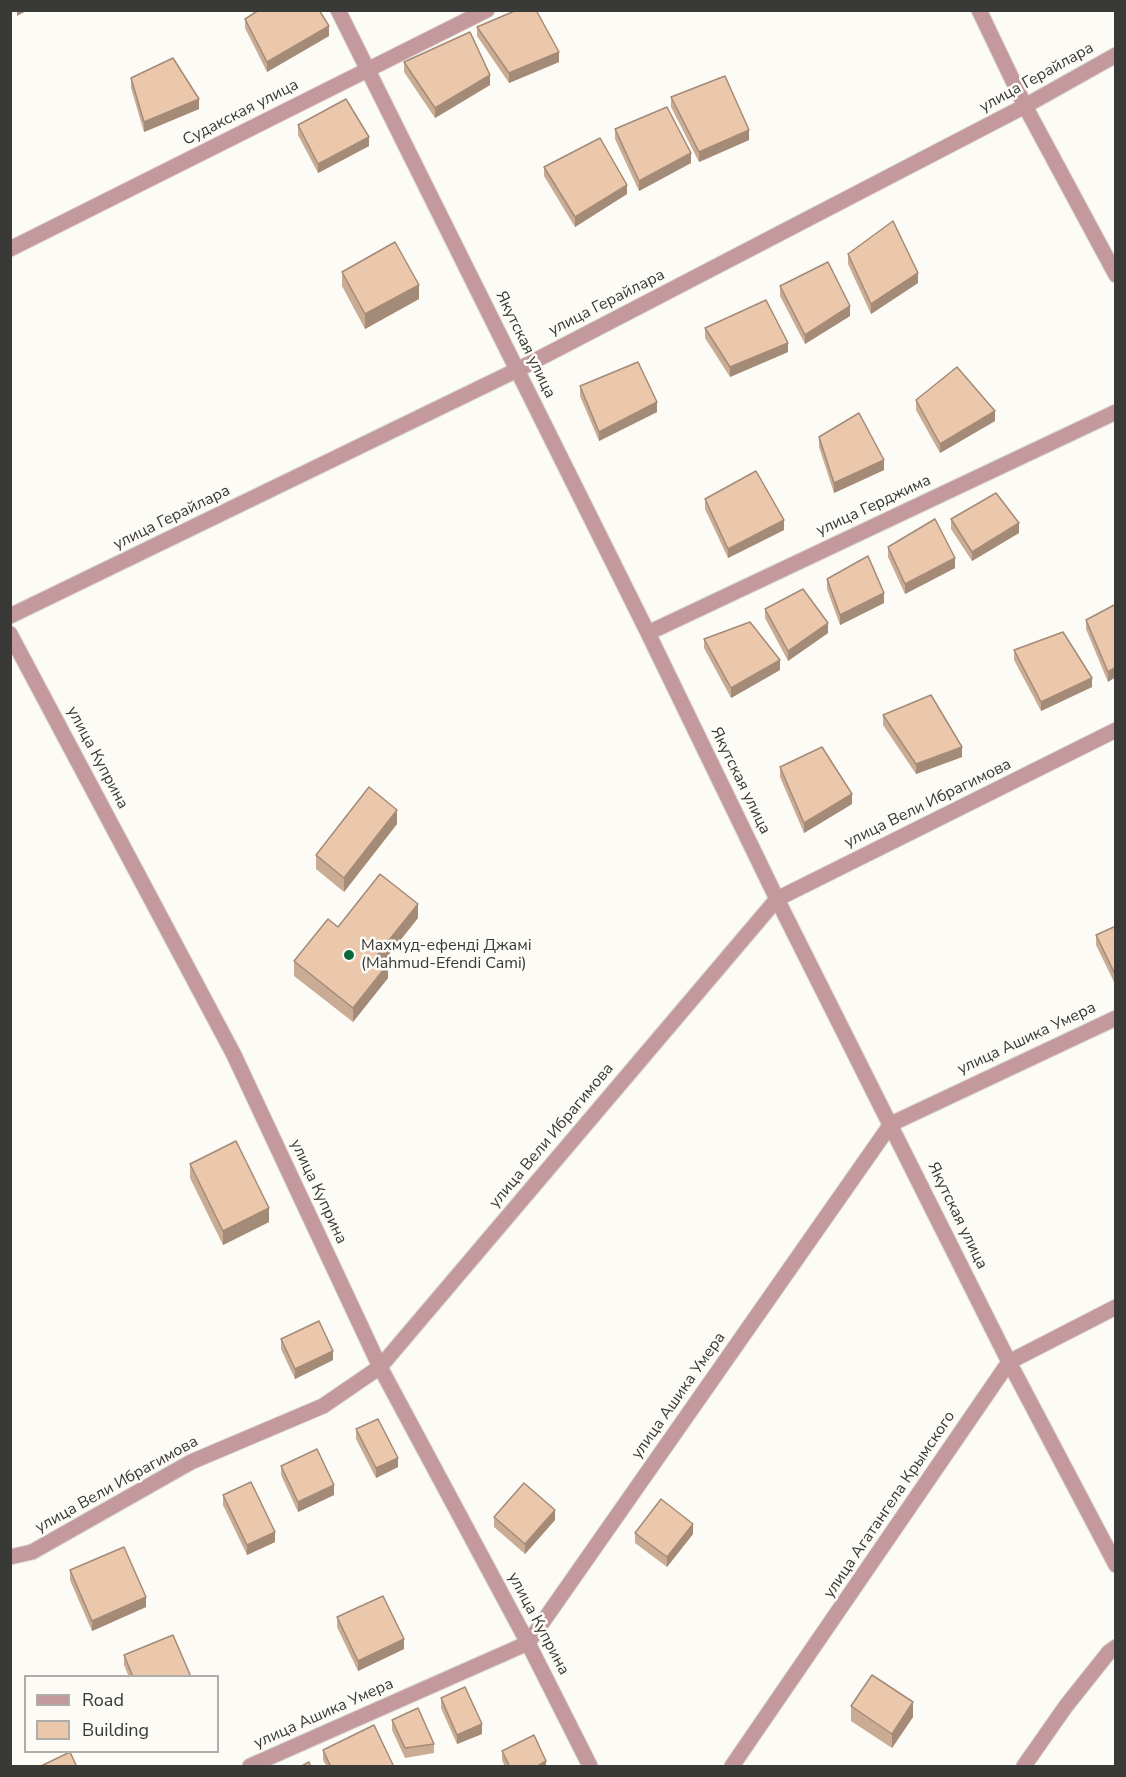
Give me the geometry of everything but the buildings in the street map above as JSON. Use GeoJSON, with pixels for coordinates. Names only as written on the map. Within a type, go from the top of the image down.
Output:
{"type":"FeatureCollection","features":[{"type":"Feature","properties":{"kind":"street","name":"Якутская улица"},"geometry":{"type":"LineString","coordinates":[[338,10],[648,633],[777,899],[1009,1362],[1116,1565]]}},
{"type":"Feature","properties":{"kind":"street","name":"Судакская улица"},"geometry":{"type":"LineString","coordinates":[[10,249],[487,10]]}},
{"type":"Feature","properties":{"kind":"street"},"geometry":{"type":"LineString","coordinates":[[979,10],[1025,106],[1116,275]]}},
{"type":"Feature","properties":{"kind":"street","name":"улица Герайлара"},"geometry":{"type":"LineString","coordinates":[[10,616],[518,370],[1025,106],[1116,55]]}},
{"type":"Feature","properties":{"kind":"street","name":"улица Герджима"},"geometry":{"type":"LineString","coordinates":[[648,633],[1116,412]]}},
{"type":"Feature","properties":{"kind":"street","name":"улица Куприна"},"geometry":{"type":"LineString","coordinates":[[10,634],[234,1055],[380,1367],[528,1643],[590,1767]]}},
{"type":"Feature","properties":{"kind":"street","name":"улица Вели Ибрагимова"},"geometry":{"type":"LineString","coordinates":[[10,1557],[32,1552],[191,1462],[323,1406],[380,1367],[777,899],[1116,730]]}},
{"type":"Feature","properties":{"kind":"street","name":"улица Ашика Умера"},"geometry":{"type":"LineString","coordinates":[[250,1767],[528,1643],[891,1124],[1116,1018]]}},
{"type":"Feature","properties":{"kind":"street","name":"улица Агатангела Крымского"},"geometry":{"type":"LineString","coordinates":[[732,1767],[1009,1362],[1116,1307]]}},
{"type":"Feature","properties":{"kind":"street"},"geometry":{"type":"LineString","coordinates":[[1024,1767],[1066,1706],[1109,1652],[1116,1647]]}},
{"type":"Feature","properties":{"kind":"place","name":"Махмуд-ефенді Джамі (Mahmud-Efendi Cami)"},"geometry":{"type":"Point","coordinates":[349,955]}}]}
